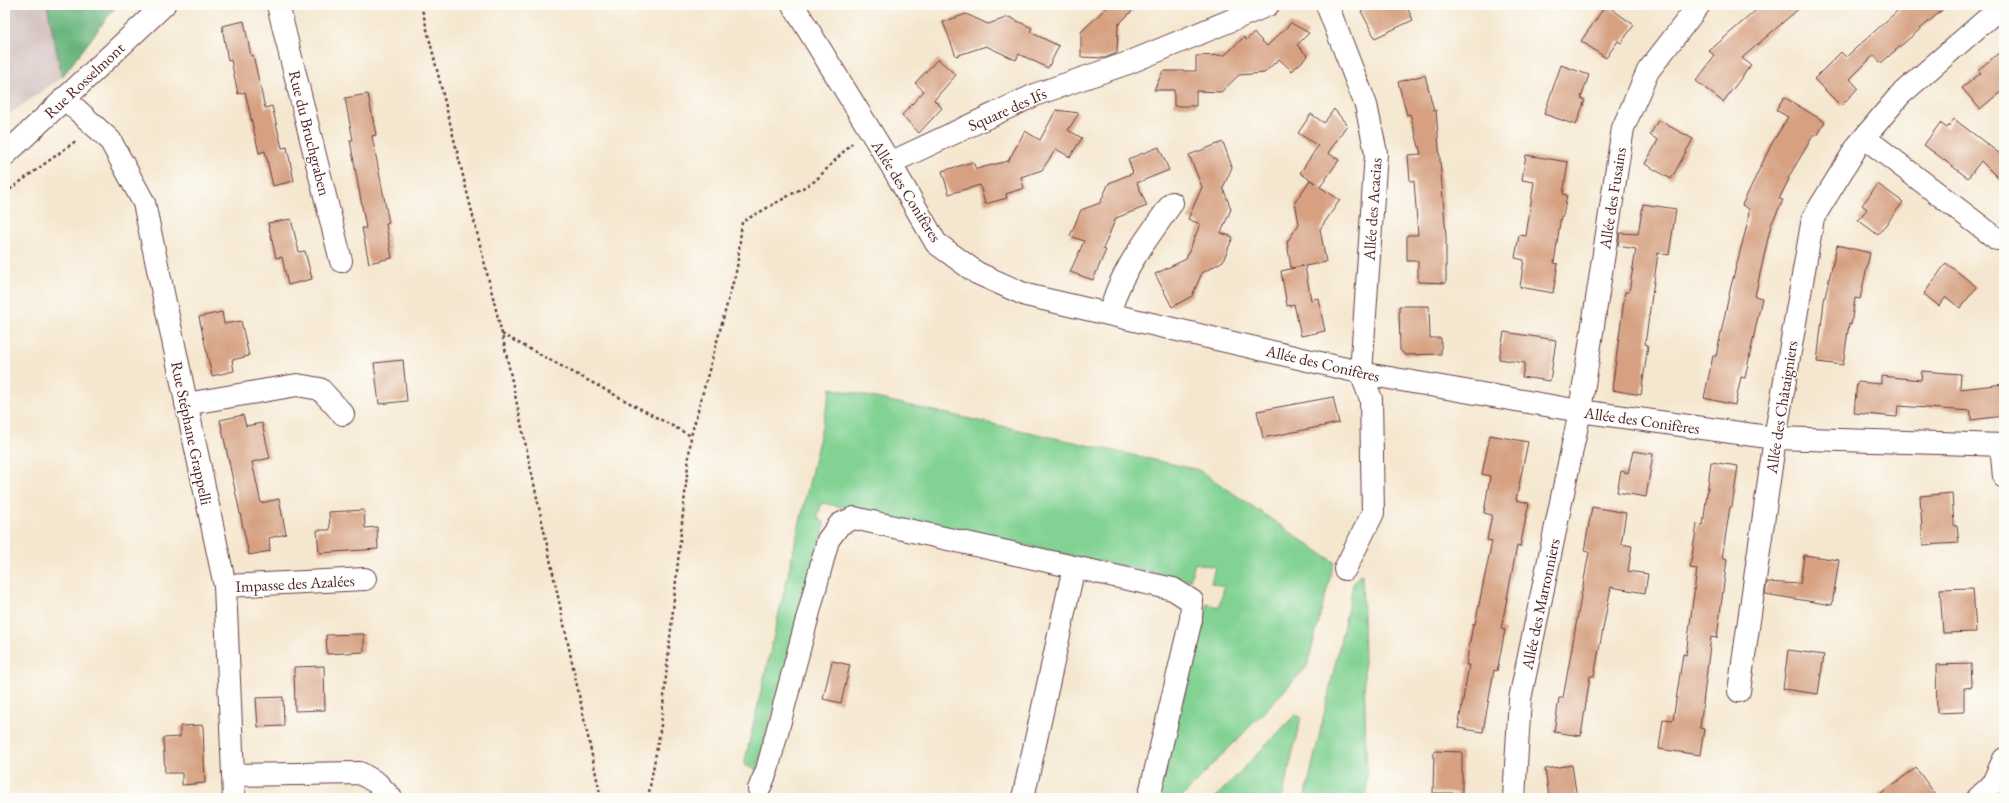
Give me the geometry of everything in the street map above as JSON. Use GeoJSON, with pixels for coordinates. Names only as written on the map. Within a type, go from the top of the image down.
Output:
{"type":"FeatureCollection","features":[{"type":"Feature","properties":{"kind":"street","name":"Rue Rosselmont"},"geometry":{"type":"LineString","coordinates":[[5,155],[164,5]]}},
{"type":"Feature","properties":{"kind":"street","name":"Rue du Bruchgraben"},"geometry":{"type":"LineString","coordinates":[[278,5],[342,260]]}},
{"type":"Feature","properties":{"kind":"street","name":"Allée des Conifères"},"geometry":{"type":"LineString","coordinates":[[793,5],[890,163],[936,243],[977,273],[1026,294],[1361,373],[1580,411],[1775,438],[2002,445]]}},
{"type":"Feature","properties":{"kind":"street","name":"Square des Ifs"},"geometry":{"type":"LineString","coordinates":[[890,163],[1037,94],[1128,63],[1268,5]]}},
{"type":"Feature","properties":{"kind":"street","name":"Allée des Acacias"},"geometry":{"type":"LineString","coordinates":[[1327,5],[1366,105],[1376,153],[1361,373]]}},
{"type":"Feature","properties":{"kind":"street","name":"Allée des Fusains"},"geometry":{"type":"LineString","coordinates":[[1580,411],[1623,128],[1648,70],[1699,5]]}},
{"type":"Feature","properties":{"kind":"street","name":"Allée des Châtaigniers"},"geometry":{"type":"LineString","coordinates":[[1739,691],[1775,438],[1813,218],[1858,145],[1900,95],[2004,5]]}},
{"type":"Feature","properties":{"kind":"street","name":"Rue Stéphane Grappelli"},"geometry":{"type":"LineString","coordinates":[[64,98],[110,140],[144,202],[224,586],[234,798]]}},
{"type":"Feature","properties":{"kind":"street"},"geometry":{"type":"LineString","coordinates":[[1864,138],[1997,239]]}},
{"type":"Feature","properties":{"kind":"street"},"geometry":{"type":"LineString","coordinates":[[1110,314],[1113,298],[1136,257],[1172,203]]}},
{"type":"Feature","properties":{"kind":"street"},"geometry":{"type":"LineString","coordinates":[[1345,569],[1373,513],[1371,399],[1361,373]]}},
{"type":"Feature","properties":{"kind":"street"},"geometry":{"type":"LineString","coordinates":[[186,404],[296,385],[320,389],[343,414]]}},
{"type":"Feature","properties":{"kind":"street","name":"Allée des Marronniers"},"geometry":{"type":"LineString","coordinates":[[1514,798],[1520,698],[1580,411]]}},
{"type":"Feature","properties":{"kind":"street"},"geometry":{"type":"LineString","coordinates":[[2002,445],[2004,477]]}},
{"type":"Feature","properties":{"kind":"street"},"geometry":{"type":"LineString","coordinates":[[759,789],[768,770],[828,540],[840,524],[854,518],[1173,589],[1192,601],[1191,619],[1149,798]]}},
{"type":"Feature","properties":{"kind":"street"},"geometry":{"type":"LineString","coordinates":[[1023,798],[1074,567]]}},
{"type":"Feature","properties":{"kind":"street","name":"Impasse des Azalées"},"geometry":{"type":"LineString","coordinates":[[224,586],[365,579]]}},
{"type":"Feature","properties":{"kind":"street"},"geometry":{"type":"LineString","coordinates":[[1978,798],[1992,785],[2004,759]]}},
{"type":"Feature","properties":{"kind":"street"},"geometry":{"type":"LineString","coordinates":[[234,775],[360,773],[377,783],[391,798]]}},
{"type":"Feature","properties":{"kind":"path"},"geometry":{"type":"LineString","coordinates":[[388,5],[396,5]]}},
{"type":"Feature","properties":{"kind":"path"},"geometry":{"type":"LineString","coordinates":[[421,5],[502,334],[601,798]]}},
{"type":"Feature","properties":{"kind":"path"},"geometry":{"type":"LineString","coordinates":[[5,193],[96,126]]}},
{"type":"Feature","properties":{"kind":"path"},"geometry":{"type":"LineString","coordinates":[[648,798],[661,725],[691,436],[737,268],[742,222],[815,182],[868,127]]}},
{"type":"Feature","properties":{"kind":"path"},"geometry":{"type":"LineString","coordinates":[[502,334],[691,436]]}},
{"type":"Feature","properties":{"kind":"shaded area"},"geometry":{"type":"Polygon","coordinates":[[[5,5],[47,5],[62,77],[5,117],[5,5]]]}},
{"type":"Feature","properties":{"kind":"green space"},"geometry":{"type":"Polygon","coordinates":[[[47,5],[117,5],[62,77],[47,5]]]}},
{"type":"Feature","properties":{"kind":"green space"},"geometry":{"type":"Polygon","coordinates":[[[831,388],[1199,470],[1334,562],[1307,667],[1181,798],[1159,798],[1207,604],[1219,607],[1224,587],[1211,583],[1215,567],[1195,563],[1190,580],[822,503],[817,517],[824,522],[823,533],[757,770],[744,765],[831,388]]]}},
{"type":"Feature","properties":{"kind":"green space"},"geometry":{"type":"Polygon","coordinates":[[[1362,573],[1367,798],[1305,798],[1354,581],[1362,573]]]}},
{"type":"Feature","properties":{"kind":"green space"},"geometry":{"type":"Polygon","coordinates":[[[1295,715],[1301,717],[1282,798],[1215,798],[1295,715]]]}},
{"type":"Feature","properties":{"kind":"building"},"geometry":{"type":"Polygon","coordinates":[[[1109,5],[1138,5],[1118,25],[1117,53],[1105,58],[1081,57],[1081,32],[1109,5]]]}},
{"type":"Feature","properties":{"kind":"building"},"geometry":{"type":"Polygon","coordinates":[[[1374,5],[1406,5],[1413,20],[1375,38],[1361,11],[1374,5]]]}},
{"type":"Feature","properties":{"kind":"building"},"geometry":{"type":"Polygon","coordinates":[[[1606,5],[1634,25],[1621,43],[1618,41],[1606,58],[1581,41],[1606,5]]]}},
{"type":"Feature","properties":{"kind":"building"},"geometry":{"type":"Polygon","coordinates":[[[1762,5],[1803,5],[1742,58],[1751,65],[1723,102],[1696,81],[1715,56],[1709,51],[1762,5]]]}},
{"type":"Feature","properties":{"kind":"building"},"geometry":{"type":"Polygon","coordinates":[[[1904,5],[1948,5],[1881,63],[1874,55],[1850,79],[1858,88],[1841,106],[1814,79],[1841,52],[1846,57],[1904,5]]]}},
{"type":"Feature","properties":{"kind":"building"},"geometry":{"type":"Polygon","coordinates":[[[966,14],[988,24],[1009,17],[1032,28],[1030,32],[1059,46],[1048,68],[1019,54],[1016,60],[986,46],[956,56],[943,22],[966,14]]]}},
{"type":"Feature","properties":{"kind":"building"},"geometry":{"type":"Polygon","coordinates":[[[244,21],[251,56],[253,55],[265,108],[272,106],[282,148],[287,147],[294,181],[273,186],[265,151],[259,153],[245,92],[238,94],[231,60],[228,61],[222,26],[244,21]]]}},
{"type":"Feature","properties":{"kind":"building"},"geometry":{"type":"Polygon","coordinates":[[[1291,23],[1309,33],[1297,45],[1308,56],[1292,71],[1279,59],[1264,73],[1239,75],[1221,92],[1196,91],[1196,106],[1174,106],[1174,90],[1154,90],[1163,71],[1196,71],[1196,56],[1225,55],[1244,37],[1246,40],[1254,33],[1267,46],[1291,23]]]}},
{"type":"Feature","properties":{"kind":"building"},"geometry":{"type":"Polygon","coordinates":[[[2004,49],[2004,89],[1980,109],[1962,88],[1981,73],[1978,70],[2004,49]]]}},
{"type":"Feature","properties":{"kind":"building"},"geometry":{"type":"Polygon","coordinates":[[[938,59],[956,75],[934,100],[942,108],[919,133],[902,115],[924,91],[915,83],[938,59]]]}},
{"type":"Feature","properties":{"kind":"building"},"geometry":{"type":"Polygon","coordinates":[[[1561,65],[1589,75],[1581,98],[1585,100],[1576,125],[1544,114],[1561,65]]]}},
{"type":"Feature","properties":{"kind":"building"},"geometry":{"type":"Polygon","coordinates":[[[1425,75],[1434,111],[1436,110],[1446,236],[1446,283],[1418,282],[1418,261],[1407,261],[1407,235],[1418,235],[1414,181],[1410,181],[1408,155],[1421,154],[1410,114],[1407,115],[1398,82],[1425,75]]]}},
{"type":"Feature","properties":{"kind":"building"},"geometry":{"type":"Polygon","coordinates":[[[368,94],[376,135],[372,136],[389,223],[386,224],[392,258],[369,263],[362,228],[366,228],[350,140],[353,140],[345,98],[368,94]]]}},
{"type":"Feature","properties":{"kind":"building"},"geometry":{"type":"Polygon","coordinates":[[[1784,97],[1825,122],[1817,136],[1814,134],[1788,178],[1789,179],[1779,199],[1783,200],[1771,225],[1755,296],[1762,298],[1745,378],[1741,377],[1735,405],[1704,398],[1713,356],[1716,356],[1731,286],[1748,221],[1749,209],[1742,205],[1772,143],[1788,117],[1776,110],[1784,97]]]}},
{"type":"Feature","properties":{"kind":"building"},"geometry":{"type":"Polygon","coordinates":[[[1334,109],[1347,125],[1328,153],[1339,160],[1320,187],[1340,200],[1320,229],[1326,262],[1305,266],[1311,300],[1318,298],[1325,331],[1301,336],[1294,304],[1287,306],[1281,271],[1303,266],[1291,268],[1287,242],[1299,224],[1295,202],[1310,180],[1315,183],[1300,173],[1318,146],[1298,133],[1311,114],[1324,123],[1334,109]]]}},
{"type":"Feature","properties":{"kind":"building"},"geometry":{"type":"Polygon","coordinates":[[[1056,110],[1079,113],[1068,130],[1082,138],[1070,157],[1056,149],[1042,170],[1021,177],[1024,188],[1006,194],[1007,198],[985,204],[980,185],[949,194],[942,171],[973,162],[976,169],[1008,161],[1025,131],[1040,140],[1056,110]]]}},
{"type":"Feature","properties":{"kind":"building"},"geometry":{"type":"Polygon","coordinates":[[[1954,119],[2004,157],[2004,184],[1981,161],[1968,178],[1924,145],[1940,123],[1947,128],[1954,119]]]}},
{"type":"Feature","properties":{"kind":"building"},"geometry":{"type":"Polygon","coordinates":[[[1658,120],[1693,139],[1671,179],[1645,164],[1658,140],[1650,135],[1658,120]]]}},
{"type":"Feature","properties":{"kind":"building"},"geometry":{"type":"Polygon","coordinates":[[[1223,142],[1232,167],[1223,188],[1231,209],[1221,233],[1233,237],[1223,261],[1202,273],[1192,296],[1172,307],[1155,274],[1186,259],[1200,224],[1188,219],[1202,187],[1189,155],[1223,142]]]}},
{"type":"Feature","properties":{"kind":"building"},"geometry":{"type":"Polygon","coordinates":[[[1159,147],[1169,170],[1137,183],[1147,206],[1116,218],[1103,249],[1106,250],[1093,280],[1070,272],[1084,241],[1070,236],[1081,210],[1100,203],[1109,183],[1133,173],[1128,159],[1159,147]]]}},
{"type":"Feature","properties":{"kind":"building"},"geometry":{"type":"Polygon","coordinates":[[[1526,155],[1568,162],[1563,194],[1567,195],[1563,216],[1561,216],[1554,263],[1558,264],[1553,293],[1520,287],[1524,260],[1515,258],[1519,235],[1526,236],[1534,182],[1522,180],[1526,155]]]}},
{"type":"Feature","properties":{"kind":"building"},"geometry":{"type":"Polygon","coordinates":[[[1878,184],[1903,202],[1878,235],[1858,220],[1867,209],[1862,205],[1878,184]]]}},
{"type":"Feature","properties":{"kind":"building"},"geometry":{"type":"Polygon","coordinates":[[[1643,204],[1676,209],[1669,255],[1658,253],[1645,344],[1648,345],[1641,395],[1612,390],[1625,292],[1629,292],[1636,249],[1618,246],[1620,233],[1638,234],[1643,204]]]}},
{"type":"Feature","properties":{"kind":"building"},"geometry":{"type":"Polygon","coordinates":[[[291,219],[299,252],[305,251],[312,279],[288,285],[282,257],[276,258],[268,223],[291,219]]]}},
{"type":"Feature","properties":{"kind":"building"},"geometry":{"type":"Polygon","coordinates":[[[1837,245],[1870,253],[1860,299],[1855,298],[1851,325],[1849,324],[1843,365],[1817,362],[1824,301],[1837,245]]]}},
{"type":"Feature","properties":{"kind":"building"},"geometry":{"type":"Polygon","coordinates":[[[1946,263],[1977,287],[1960,308],[1946,297],[1939,306],[1924,294],[1946,263]]]}},
{"type":"Feature","properties":{"kind":"building"},"geometry":{"type":"Polygon","coordinates":[[[1399,306],[1429,306],[1430,338],[1441,338],[1441,354],[1405,355],[1400,350],[1399,306]]]}},
{"type":"Feature","properties":{"kind":"building"},"geometry":{"type":"Polygon","coordinates":[[[222,312],[224,324],[241,321],[249,356],[232,360],[234,371],[212,376],[199,317],[222,312]]]}},
{"type":"Feature","properties":{"kind":"building"},"geometry":{"type":"Polygon","coordinates":[[[1504,332],[1556,340],[1550,381],[1522,377],[1525,363],[1499,359],[1504,332]]]}},
{"type":"Feature","properties":{"kind":"building"},"geometry":{"type":"Polygon","coordinates":[[[403,360],[407,401],[379,404],[374,363],[403,360]]]}},
{"type":"Feature","properties":{"kind":"building"},"geometry":{"type":"Polygon","coordinates":[[[1922,371],[1961,374],[1960,389],[2004,384],[2004,416],[1971,420],[1971,411],[1898,406],[1897,417],[1854,413],[1857,382],[1881,384],[1881,376],[1921,380],[1922,371]]]}},
{"type":"Feature","properties":{"kind":"building"},"geometry":{"type":"Polygon","coordinates":[[[1333,397],[1339,423],[1263,438],[1257,411],[1333,397]]]}},
{"type":"Feature","properties":{"kind":"building"},"geometry":{"type":"Polygon","coordinates":[[[243,415],[246,426],[262,423],[270,458],[252,462],[261,503],[279,499],[286,534],[269,538],[270,551],[249,555],[220,420],[243,415]]]}},
{"type":"Feature","properties":{"kind":"building"},"geometry":{"type":"Polygon","coordinates":[[[1490,435],[1528,442],[1516,500],[1529,503],[1520,547],[1517,546],[1501,629],[1505,630],[1497,671],[1494,670],[1483,732],[1458,728],[1469,665],[1466,665],[1473,624],[1475,624],[1492,541],[1487,540],[1492,515],[1484,513],[1490,476],[1482,474],[1490,435]]]}},
{"type":"Feature","properties":{"kind":"building"},"geometry":{"type":"Polygon","coordinates":[[[1633,451],[1653,454],[1646,497],[1617,492],[1621,471],[1628,473],[1633,451]]]}},
{"type":"Feature","properties":{"kind":"building"},"geometry":{"type":"Polygon","coordinates":[[[1711,462],[1738,466],[1722,558],[1727,559],[1717,638],[1711,637],[1700,728],[1704,729],[1700,755],[1659,749],[1663,719],[1673,720],[1683,654],[1686,655],[1697,569],[1690,568],[1697,524],[1703,525],[1711,462]]]}},
{"type":"Feature","properties":{"kind":"building"},"geometry":{"type":"Polygon","coordinates":[[[1952,493],[1954,526],[1957,526],[1959,543],[1923,545],[1920,496],[1952,493]]]}},
{"type":"Feature","properties":{"kind":"building"},"geometry":{"type":"Polygon","coordinates":[[[1592,507],[1626,513],[1621,544],[1632,546],[1628,571],[1648,574],[1645,593],[1611,587],[1594,676],[1590,676],[1581,736],[1554,732],[1559,698],[1563,698],[1589,552],[1584,551],[1592,507]]]}},
{"type":"Feature","properties":{"kind":"building"},"geometry":{"type":"Polygon","coordinates":[[[364,510],[365,528],[377,527],[378,549],[319,553],[317,530],[330,530],[329,512],[364,510]]]}},
{"type":"Feature","properties":{"kind":"building"},"geometry":{"type":"Polygon","coordinates":[[[1804,555],[1839,560],[1832,605],[1765,594],[1767,582],[1800,584],[1804,555]]]}},
{"type":"Feature","properties":{"kind":"building"},"geometry":{"type":"Polygon","coordinates":[[[1973,588],[1976,632],[1943,633],[1940,589],[1973,588]]]}},
{"type":"Feature","properties":{"kind":"building"},"geometry":{"type":"Polygon","coordinates":[[[364,634],[364,652],[327,654],[326,635],[364,634]]]}},
{"type":"Feature","properties":{"kind":"building"},"geometry":{"type":"Polygon","coordinates":[[[1788,650],[1824,655],[1818,694],[1783,689],[1788,650]]]}},
{"type":"Feature","properties":{"kind":"building"},"geometry":{"type":"Polygon","coordinates":[[[832,661],[850,665],[841,703],[823,699],[832,661]]]}},
{"type":"Feature","properties":{"kind":"building"},"geometry":{"type":"Polygon","coordinates":[[[1971,664],[1972,687],[1964,688],[1964,712],[1937,713],[1936,665],[1971,664]]]}},
{"type":"Feature","properties":{"kind":"building"},"geometry":{"type":"Polygon","coordinates":[[[324,666],[325,710],[295,711],[294,667],[324,666]]]}},
{"type":"Feature","properties":{"kind":"building"},"geometry":{"type":"Polygon","coordinates":[[[283,697],[284,726],[258,727],[256,698],[283,697]]]}},
{"type":"Feature","properties":{"kind":"building"},"geometry":{"type":"Polygon","coordinates":[[[203,725],[205,783],[182,785],[182,773],[165,773],[163,738],[180,737],[180,726],[203,725]]]}},
{"type":"Feature","properties":{"kind":"building"},"geometry":{"type":"Polygon","coordinates":[[[1434,751],[1462,752],[1462,793],[1433,793],[1434,751]]]}},
{"type":"Feature","properties":{"kind":"building"},"geometry":{"type":"Polygon","coordinates":[[[1572,765],[1577,798],[1549,798],[1545,769],[1572,765]]]}},
{"type":"Feature","properties":{"kind":"building"},"geometry":{"type":"Polygon","coordinates":[[[1916,768],[1938,798],[1874,798],[1916,768]]]}}]}
